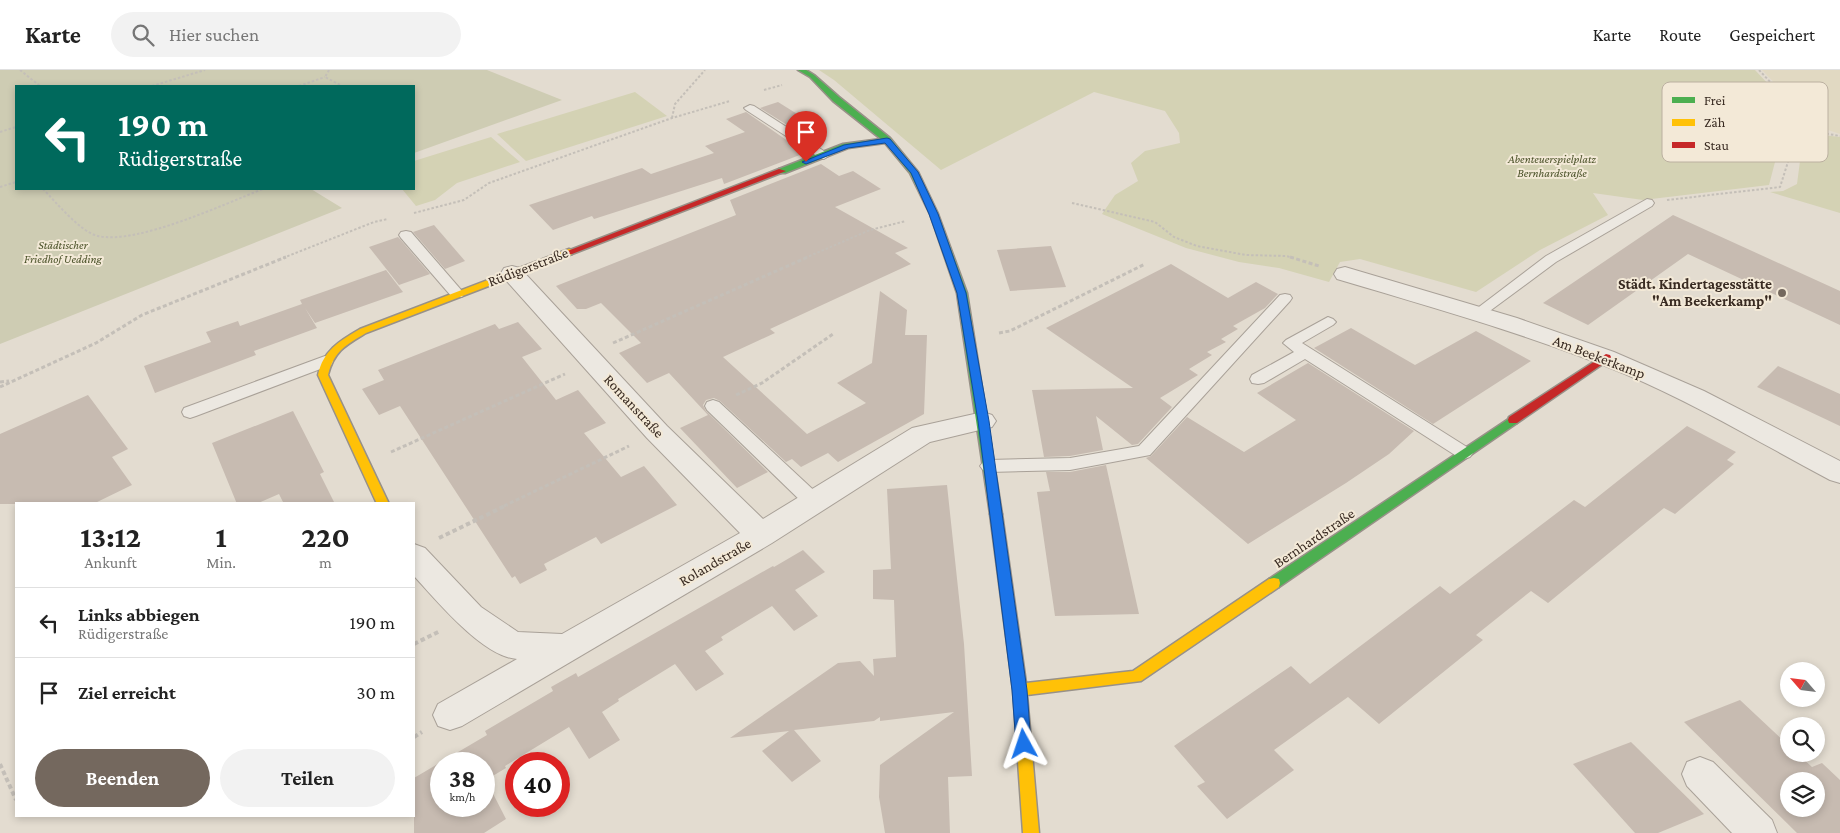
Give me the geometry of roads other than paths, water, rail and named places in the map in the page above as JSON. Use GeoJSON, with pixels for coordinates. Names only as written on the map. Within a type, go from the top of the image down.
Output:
{"type":"FeatureCollection","features":[{"type":"Feature","properties":{"kind":"street"},"geometry":{"type":"LineString","coordinates":[[801,70],[812,76],[836,99],[887,140],[914,172],[934,214],[962,293],[983,421],[1020,690],[1031,833]]}},
{"type":"Feature","properties":{"kind":"street","name":"Rüdigerstraße"},"geometry":{"type":"LineString","coordinates":[[324,368],[339,344],[363,331],[846,146],[887,140]]}},
{"type":"Feature","properties":{"kind":"street","name":"Romanstraße"},"geometry":{"type":"LineString","coordinates":[[512,273],[657,432],[760,535]]}},
{"type":"Feature","properties":{"kind":"street","name":"Am Beekerkamp"},"geometry":{"type":"LineString","coordinates":[[1345,274],[1478,313],[1606,357],[1695,397],[1840,473]]}},
{"type":"Feature","properties":{"kind":"street","name":"Bernhardstraße"},"geometry":{"type":"LineString","coordinates":[[1020,690],[1136,677],[1606,357]]}},
{"type":"Feature","properties":{"kind":"street"},"geometry":{"type":"LineString","coordinates":[[324,368],[363,464],[382,502]]}},
{"type":"Feature","properties":{"kind":"street","name":"Rolandstraße"},"geometry":{"type":"LineString","coordinates":[[450,715],[760,535],[922,435],[983,421]]}},
{"type":"Feature","properties":{"kind":"street"},"geometry":{"type":"LineString","coordinates":[[422,549],[470,616],[512,646],[568,648]]}},
{"type":"Feature","properties":{"kind":"street"},"geometry":{"type":"LineString","coordinates":[[1700,774],[1758,833]]}},
{"type":"Feature","properties":{"kind":"lane"},"geometry":{"type":"LineString","coordinates":[[750,108],[824,155]]}},
{"type":"Feature","properties":{"kind":"lane"},"geometry":{"type":"LineString","coordinates":[[1478,313],[1550,259],[1647,203]]}},
{"type":"Feature","properties":{"kind":"lane"},"geometry":{"type":"LineString","coordinates":[[406,235],[457,294]]}},
{"type":"Feature","properties":{"kind":"lane"},"geometry":{"type":"LineString","coordinates":[[989,466],[1070,464],[1144,451],[1285,298]]}},
{"type":"Feature","properties":{"kind":"lane"},"geometry":{"type":"LineString","coordinates":[[1328,322],[1290,343],[1464,453]]}},
{"type":"Feature","properties":{"kind":"lane"},"geometry":{"type":"LineString","coordinates":[[1258,379],[1305,352]]}},
{"type":"Feature","properties":{"kind":"lane"},"geometry":{"type":"LineString","coordinates":[[190,412],[324,368]]}},
{"type":"Feature","properties":{"kind":"lane"},"geometry":{"type":"LineString","coordinates":[[713,406],[814,502]]}},
{"type":"Feature","properties":{"kind":"place","name":"Städt. Kindertagesstätte \"Am Beekerkamp\""},"geometry":{"type":"Point","coordinates":[1782,293]}},
{"type":"Feature","properties":{"kind":"park label","name":"Abenteuerspielplatz Bernhardstraße"},"geometry":{"type":"Point","coordinates":[1552,166]}},
{"type":"Feature","properties":{"kind":"park label","name":"Städtischer Friedhof Uedding"},"geometry":{"type":"Point","coordinates":[63,252]}}]}
